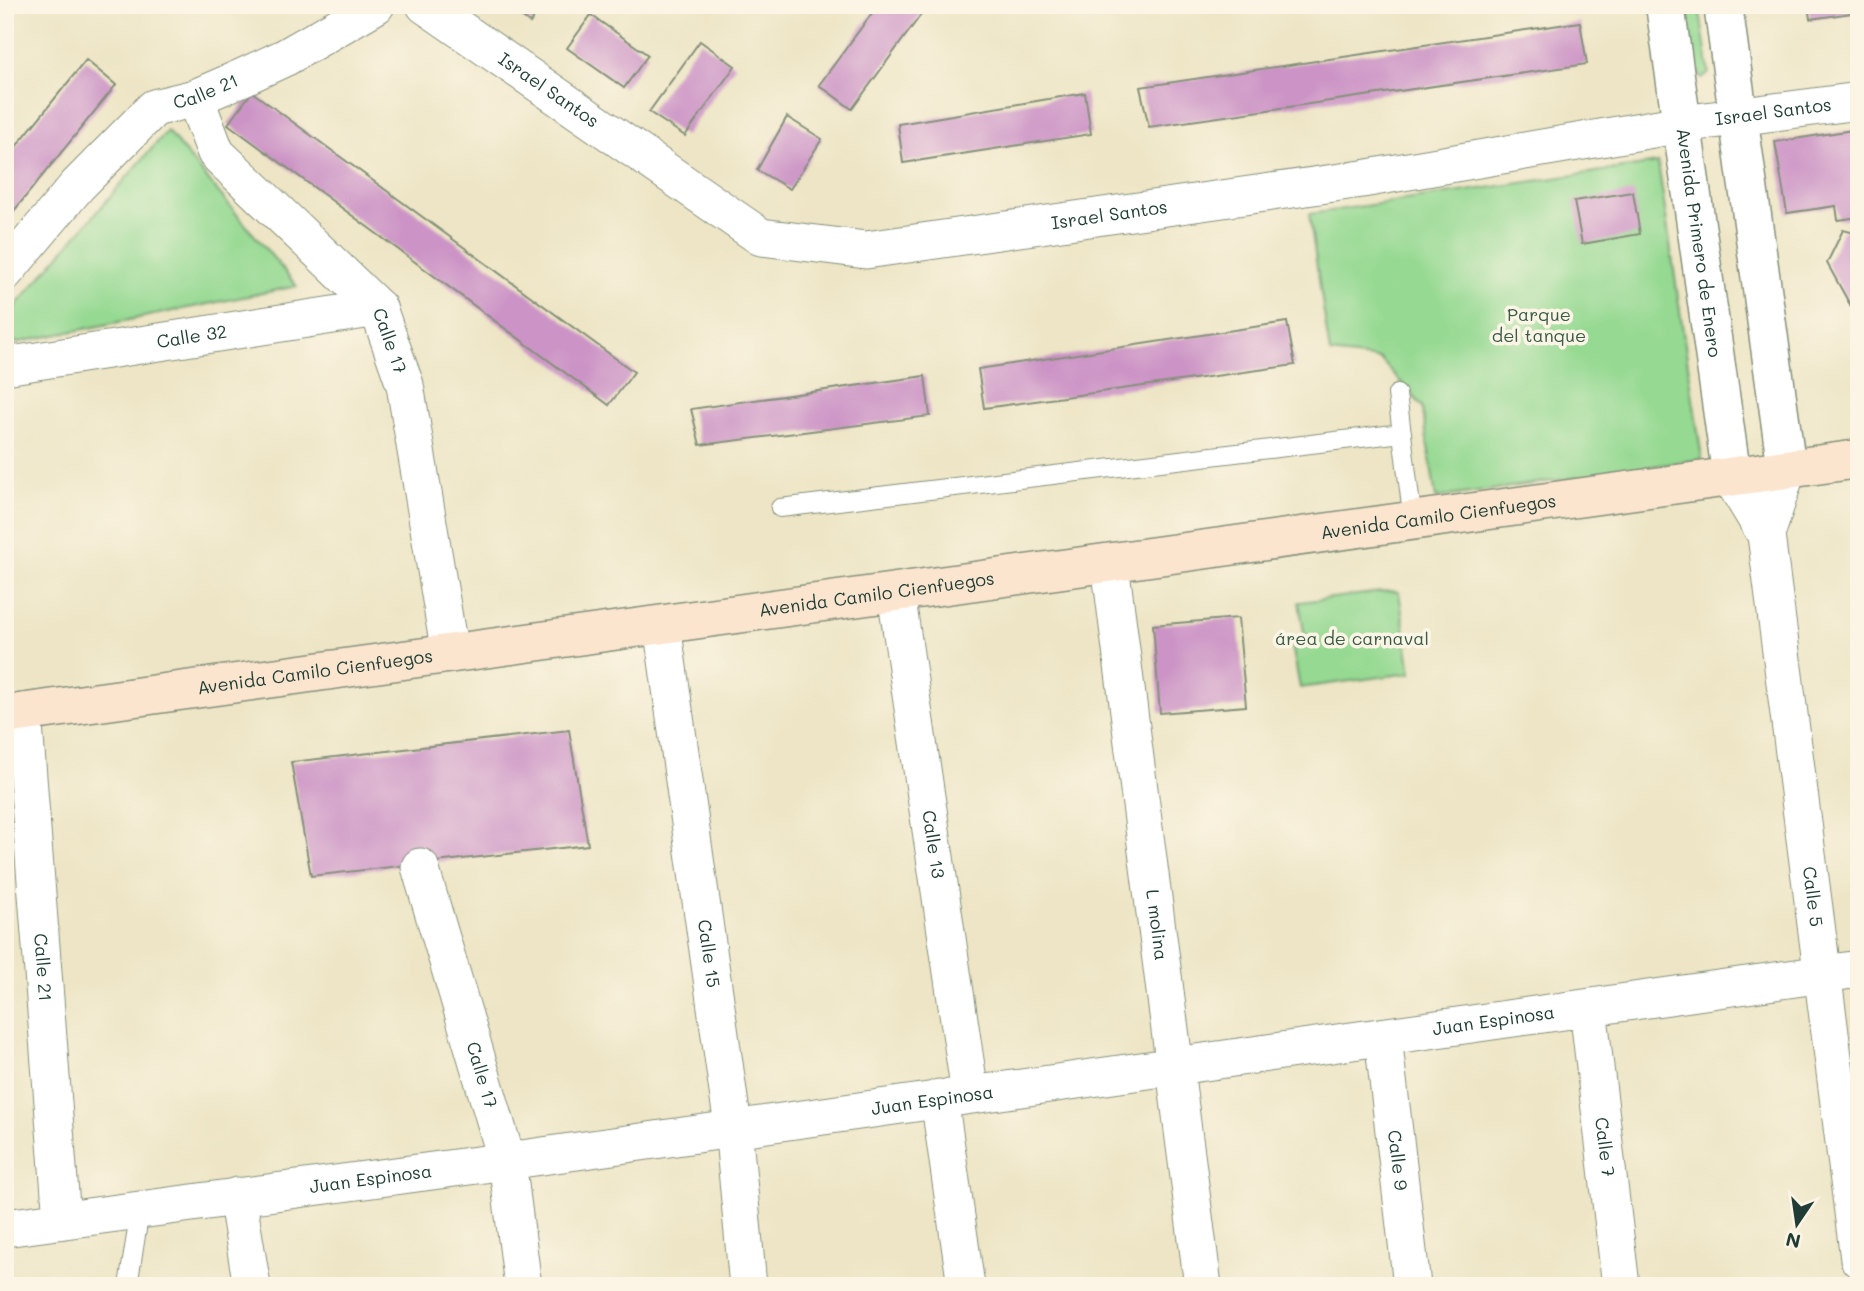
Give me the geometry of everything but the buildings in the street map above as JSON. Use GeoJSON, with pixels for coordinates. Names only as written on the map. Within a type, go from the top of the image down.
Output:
{"type":"FeatureCollection","features":[{"type":"Feature","properties":{"kind":"main road","name":"Avenida Camilo Cienfuegos"},"geometry":{"type":"LineString","coordinates":[[14,713],[1859,459]]}},
{"type":"Feature","properties":{"kind":"street","name":"Calle 21"},"geometry":{"type":"LineString","coordinates":[[5,272],[77,186],[154,108],[195,98],[286,57],[376,5]]}},
{"type":"Feature","properties":{"kind":"street","name":"Israel Santos"},"geometry":{"type":"LineString","coordinates":[[425,5],[761,237],[866,250],[1349,181],[1682,124],[1859,101]]}},
{"type":"Feature","properties":{"kind":"street","name":"Avenida Primero de Enero"},"geometry":{"type":"LineString","coordinates":[[1665,5],[1682,124],[1756,475]]}},
{"type":"Feature","properties":{"kind":"street"},"geometry":{"type":"LineString","coordinates":[[1723,5],[1740,117],[1756,475]]}},
{"type":"Feature","properties":{"kind":"street","name":"Calle 17"},"geometry":{"type":"LineString","coordinates":[[195,98],[216,153],[378,308],[405,385],[450,654]]}},
{"type":"Feature","properties":{"kind":"street","name":"Calle 32"},"geometry":{"type":"LineString","coordinates":[[5,366],[378,308]]}},
{"type":"Feature","properties":{"kind":"street","name":"Calle 5"},"geometry":{"type":"LineString","coordinates":[[1756,475],[1841,971],[1859,1259]]}},
{"type":"Feature","properties":{"kind":"street","name":"Calle 5"},"geometry":{"type":"LineString","coordinates":[[1756,475],[1766,535]]}},
{"type":"Feature","properties":{"kind":"street","name":"L molina"},"geometry":{"type":"LineString","coordinates":[[1110,564],[1203,1286]]}},
{"type":"Feature","properties":{"kind":"street","name":"Calle 13"},"geometry":{"type":"LineString","coordinates":[[896,593],[955,1096],[966,1286]]}},
{"type":"Feature","properties":{"kind":"street","name":"Calle 15"},"geometry":{"type":"LineString","coordinates":[[662,625],[733,1127],[748,1286]]}},
{"type":"Feature","properties":{"kind":"street","name":"Calle 21"},"geometry":{"type":"LineString","coordinates":[[14,713],[62,1220]]}},
{"type":"Feature","properties":{"kind":"street","name":"Calle 17"},"geometry":{"type":"LineString","coordinates":[[420,867],[507,1161],[523,1286]]}},
{"type":"Feature","properties":{"kind":"street","name":"Juan Espinosa"},"geometry":{"type":"LineString","coordinates":[[5,1228],[507,1161],[1841,971]]}},
{"type":"Feature","properties":{"kind":"street","name":"Calle 7"},"geometry":{"type":"LineString","coordinates":[[1588,1007],[1621,1286]]}},
{"type":"Feature","properties":{"kind":"street","name":"Calle 9"},"geometry":{"type":"LineString","coordinates":[[1383,1037],[1412,1286]]}},
{"type":"Feature","properties":{"kind":"street"},"geometry":{"type":"LineString","coordinates":[[237,1196],[252,1286]]}},
{"type":"Feature","properties":{"kind":"lane"},"geometry":{"type":"LineString","coordinates":[[1397,394],[1413,522]]}},
{"type":"Feature","properties":{"kind":"lane"},"geometry":{"type":"LineString","coordinates":[[780,508],[1402,432]]}},
{"type":"Feature","properties":{"kind":"lane"},"geometry":{"type":"LineString","coordinates":[[128,1286],[140,1210]]}},
{"type":"Feature","properties":{"kind":"green space"},"geometry":{"type":"Polygon","coordinates":[[[1686,5],[1699,5],[1709,73],[1702,79],[1695,67],[1686,5]]]}},
{"type":"Feature","properties":{"kind":"green space"},"geometry":{"type":"Polygon","coordinates":[[[167,131],[297,286],[5,345],[5,318],[167,131]]]}},
{"type":"Feature","properties":{"kind":"green space","name":"Parque del tanque"},"geometry":{"type":"Polygon","coordinates":[[[1658,163],[1702,459],[1436,498],[1422,406],[1380,359],[1330,353],[1309,214],[1658,163]]]}},
{"type":"Feature","properties":{"kind":"green space","name":"área de carnaval"},"geometry":{"type":"Polygon","coordinates":[[[1399,592],[1411,673],[1300,688],[1291,640],[1305,638],[1299,602],[1399,592]]]}}]}
